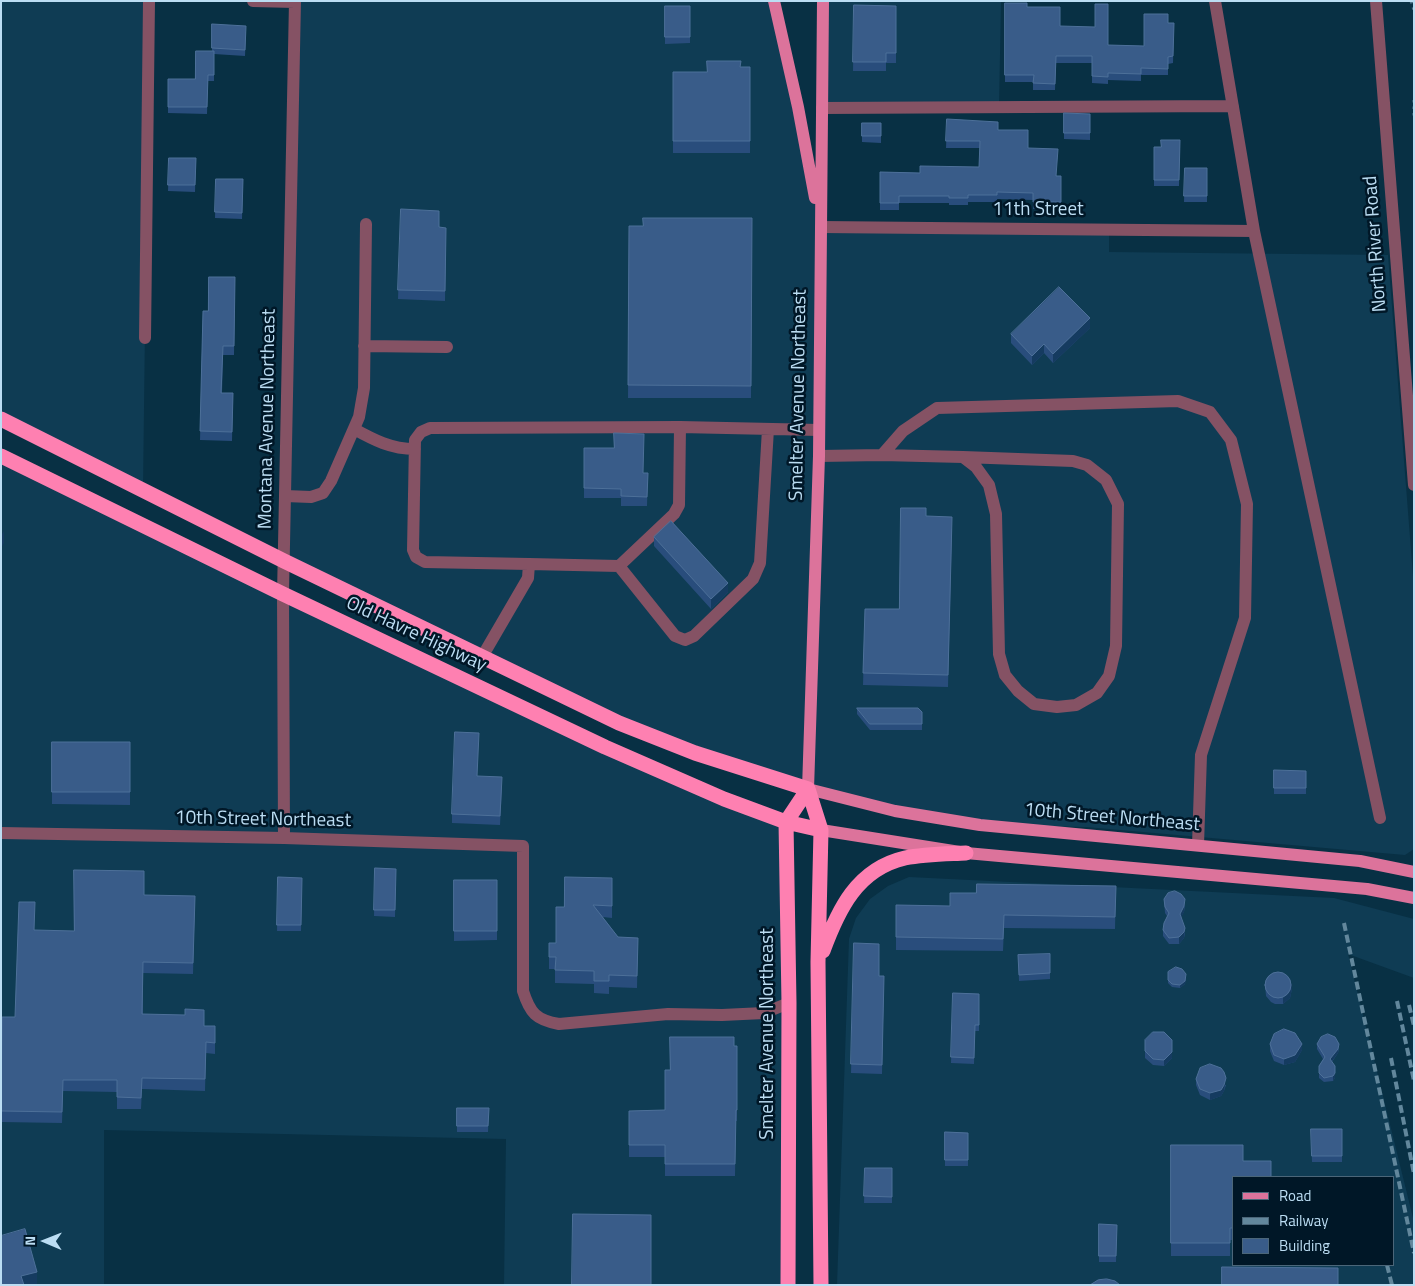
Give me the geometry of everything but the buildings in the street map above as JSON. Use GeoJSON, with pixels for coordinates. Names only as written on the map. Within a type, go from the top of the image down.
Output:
{"type":"FeatureCollection","features":[{"type":"Feature","properties":{"kind":"highway","name":"Old Havre Highway"},"geometry":{"type":"LineString","coordinates":[[1,419],[284,561],[619,723],[695,753],[808,789]]}},
{"type":"Feature","properties":{"kind":"highway","name":"Old Havre Highway"},"geometry":{"type":"LineString","coordinates":[[1,456],[283,594],[605,747],[724,799],[786,822],[821,830]]}},
{"type":"Feature","properties":{"kind":"highway"},"geometry":{"type":"LineString","coordinates":[[786,822],[808,789]]}},
{"type":"Feature","properties":{"kind":"highway","name":"Smelter Avenue Northeast"},"geometry":{"type":"LineString","coordinates":[[808,789],[821,830],[818,962],[821,1285]]}},
{"type":"Feature","properties":{"kind":"highway","name":"Smelter Avenue Northeast"},"geometry":{"type":"LineString","coordinates":[[786,822],[789,1003],[788,1285]]}},
{"type":"Feature","properties":{"kind":"highway"},"geometry":{"type":"LineString","coordinates":[[818,962],[835,918],[844,902],[856,887],[870,875],[884,866],[903,858],[921,855],[966,854]]}},
{"type":"Feature","properties":{"kind":"main road"},"geometry":{"type":"LineString","coordinates":[[774,1],[798,106],[821,227]]}},
{"type":"Feature","properties":{"kind":"main road","name":"Smelter Avenue Northeast"},"geometry":{"type":"LineString","coordinates":[[808,789],[819,456],[823,1]]}},
{"type":"Feature","properties":{"kind":"main road","name":"10th Street Northeast"},"geometry":{"type":"LineString","coordinates":[[808,789],[896,811],[980,825],[1360,862],[1414,872]]}},
{"type":"Feature","properties":{"kind":"main road"},"geometry":{"type":"LineString","coordinates":[[821,830],[966,854],[1367,889],[1414,898]]}},
{"type":"Feature","properties":{"kind":"street"},"geometry":{"type":"LineString","coordinates":[[145,338],[149,1]]}},
{"type":"Feature","properties":{"kind":"street"},"geometry":{"type":"LineString","coordinates":[[252,1],[295,2]]}},
{"type":"Feature","properties":{"kind":"street"},"geometry":{"type":"LineString","coordinates":[[1215,1],[1254,231],[1380,818]]}},
{"type":"Feature","properties":{"kind":"street","name":"North River Road"},"geometry":{"type":"LineString","coordinates":[[1376,1],[1414,485]]}},
{"type":"Feature","properties":{"kind":"street","name":"Montana Avenue Northeast"},"geometry":{"type":"LineString","coordinates":[[284,838],[283,594],[295,2]]}},
{"type":"Feature","properties":{"kind":"street"},"geometry":{"type":"LineString","coordinates":[[822,108],[1233,106]]}},
{"type":"Feature","properties":{"kind":"street"},"geometry":{"type":"LineString","coordinates":[[285,496],[311,497],[323,493],[331,481],[359,417],[364,388],[366,224]]}},
{"type":"Feature","properties":{"kind":"street","name":"11th Street"},"geometry":{"type":"LineString","coordinates":[[821,227],[1254,231]]}},
{"type":"Feature","properties":{"kind":"street"},"geometry":{"type":"LineString","coordinates":[[364,346],[447,347]]}},
{"type":"Feature","properties":{"kind":"street"},"geometry":{"type":"LineString","coordinates":[[882,455],[903,431],[937,408],[1178,401],[1210,412],[1231,440],[1247,504],[1245,618],[1200,755],[1198,845]]}},
{"type":"Feature","properties":{"kind":"street"},"geometry":{"type":"LineString","coordinates":[[680,427],[679,505],[674,514],[619,566],[425,562],[416,558],[413,550],[415,440],[421,432],[430,428],[680,427],[819,430]]}},
{"type":"Feature","properties":{"kind":"street"},"geometry":{"type":"LineString","coordinates":[[354,429],[384,445],[414,450]]}},
{"type":"Feature","properties":{"kind":"street"},"geometry":{"type":"LineString","coordinates":[[619,566],[675,636],[685,640],[694,636],[753,579],[760,563],[768,429]]}},
{"type":"Feature","properties":{"kind":"street"},"geometry":{"type":"LineString","coordinates":[[819,456],[882,455],[962,457],[1073,461],[1087,464],[1106,480],[1118,504],[1116,646],[1108,676],[1097,693],[1076,705],[1057,707],[1034,704],[1018,691],[1005,675],[999,654],[996,514],[989,485],[976,467],[962,457]]}},
{"type":"Feature","properties":{"kind":"street"},"geometry":{"type":"LineString","coordinates":[[482,657],[528,578],[529,564]]}},
{"type":"Feature","properties":{"kind":"street","name":"10th Street Northeast"},"geometry":{"type":"LineString","coordinates":[[1,833],[284,838],[523,846],[523,991],[527,1004],[543,1021],[559,1024],[668,1014],[722,1015],[764,1013],[789,1003]]}},
{"type":"Feature","properties":{"kind":"path"},"geometry":{"type":"LineString","coordinates":[[1411,1],[1414,10]]}},
{"type":"Feature","properties":{"kind":"path"},"geometry":{"type":"LineString","coordinates":[[1414,100],[1414,117]]}},
{"type":"Feature","properties":{"kind":"shaded area"},"geometry":{"type":"Polygon","coordinates":[[[1,1],[149,1],[143,490],[1,419],[1,1]]]}},
{"type":"Feature","properties":{"kind":"shaded area"},"geometry":{"type":"Polygon","coordinates":[[[253,1],[773,1],[821,227],[1109,229],[1109,252],[1388,255],[1414,589],[1414,849],[1405,855],[1086,827],[980,825],[895,811],[619,723],[284,561],[295,3],[253,1]]]}},
{"type":"Feature","properties":{"kind":"shaded area"},"geometry":{"type":"Polygon","coordinates":[[[823,1],[1001,1],[999,107],[822,108],[823,1]]]}},
{"type":"Feature","properties":{"kind":"shaded area"},"geometry":{"type":"Polygon","coordinates":[[[1,456],[283,594],[786,822],[788,1285],[504,1285],[506,1139],[104,1130],[104,1285],[1,1285],[1,456]]]}},
{"type":"Feature","properties":{"kind":"shaded area"},"geometry":{"type":"Polygon","coordinates":[[[909,877],[1334,898],[1414,919],[1414,978],[1348,954],[1414,1222],[1414,1285],[837,1285],[849,939],[856,918],[870,899],[888,886],[909,877]]]}},
{"type":"Feature","properties":{"kind":"railway"},"geometry":{"type":"LineString","coordinates":[[1344,923],[1414,1253]]}},
{"type":"Feature","properties":{"kind":"railway"},"geometry":{"type":"LineString","coordinates":[[1397,1001],[1414,1081]]}},
{"type":"Feature","properties":{"kind":"railway"},"geometry":{"type":"LineString","coordinates":[[1409,1005],[1414,1026]]}},
{"type":"Feature","properties":{"kind":"railway"},"geometry":{"type":"LineString","coordinates":[[1391,1058],[1414,1174]]}},
{"type":"Feature","properties":{"kind":"railway"},"geometry":{"type":"LineString","coordinates":[[1387,1266],[1392,1285]]}}]}
